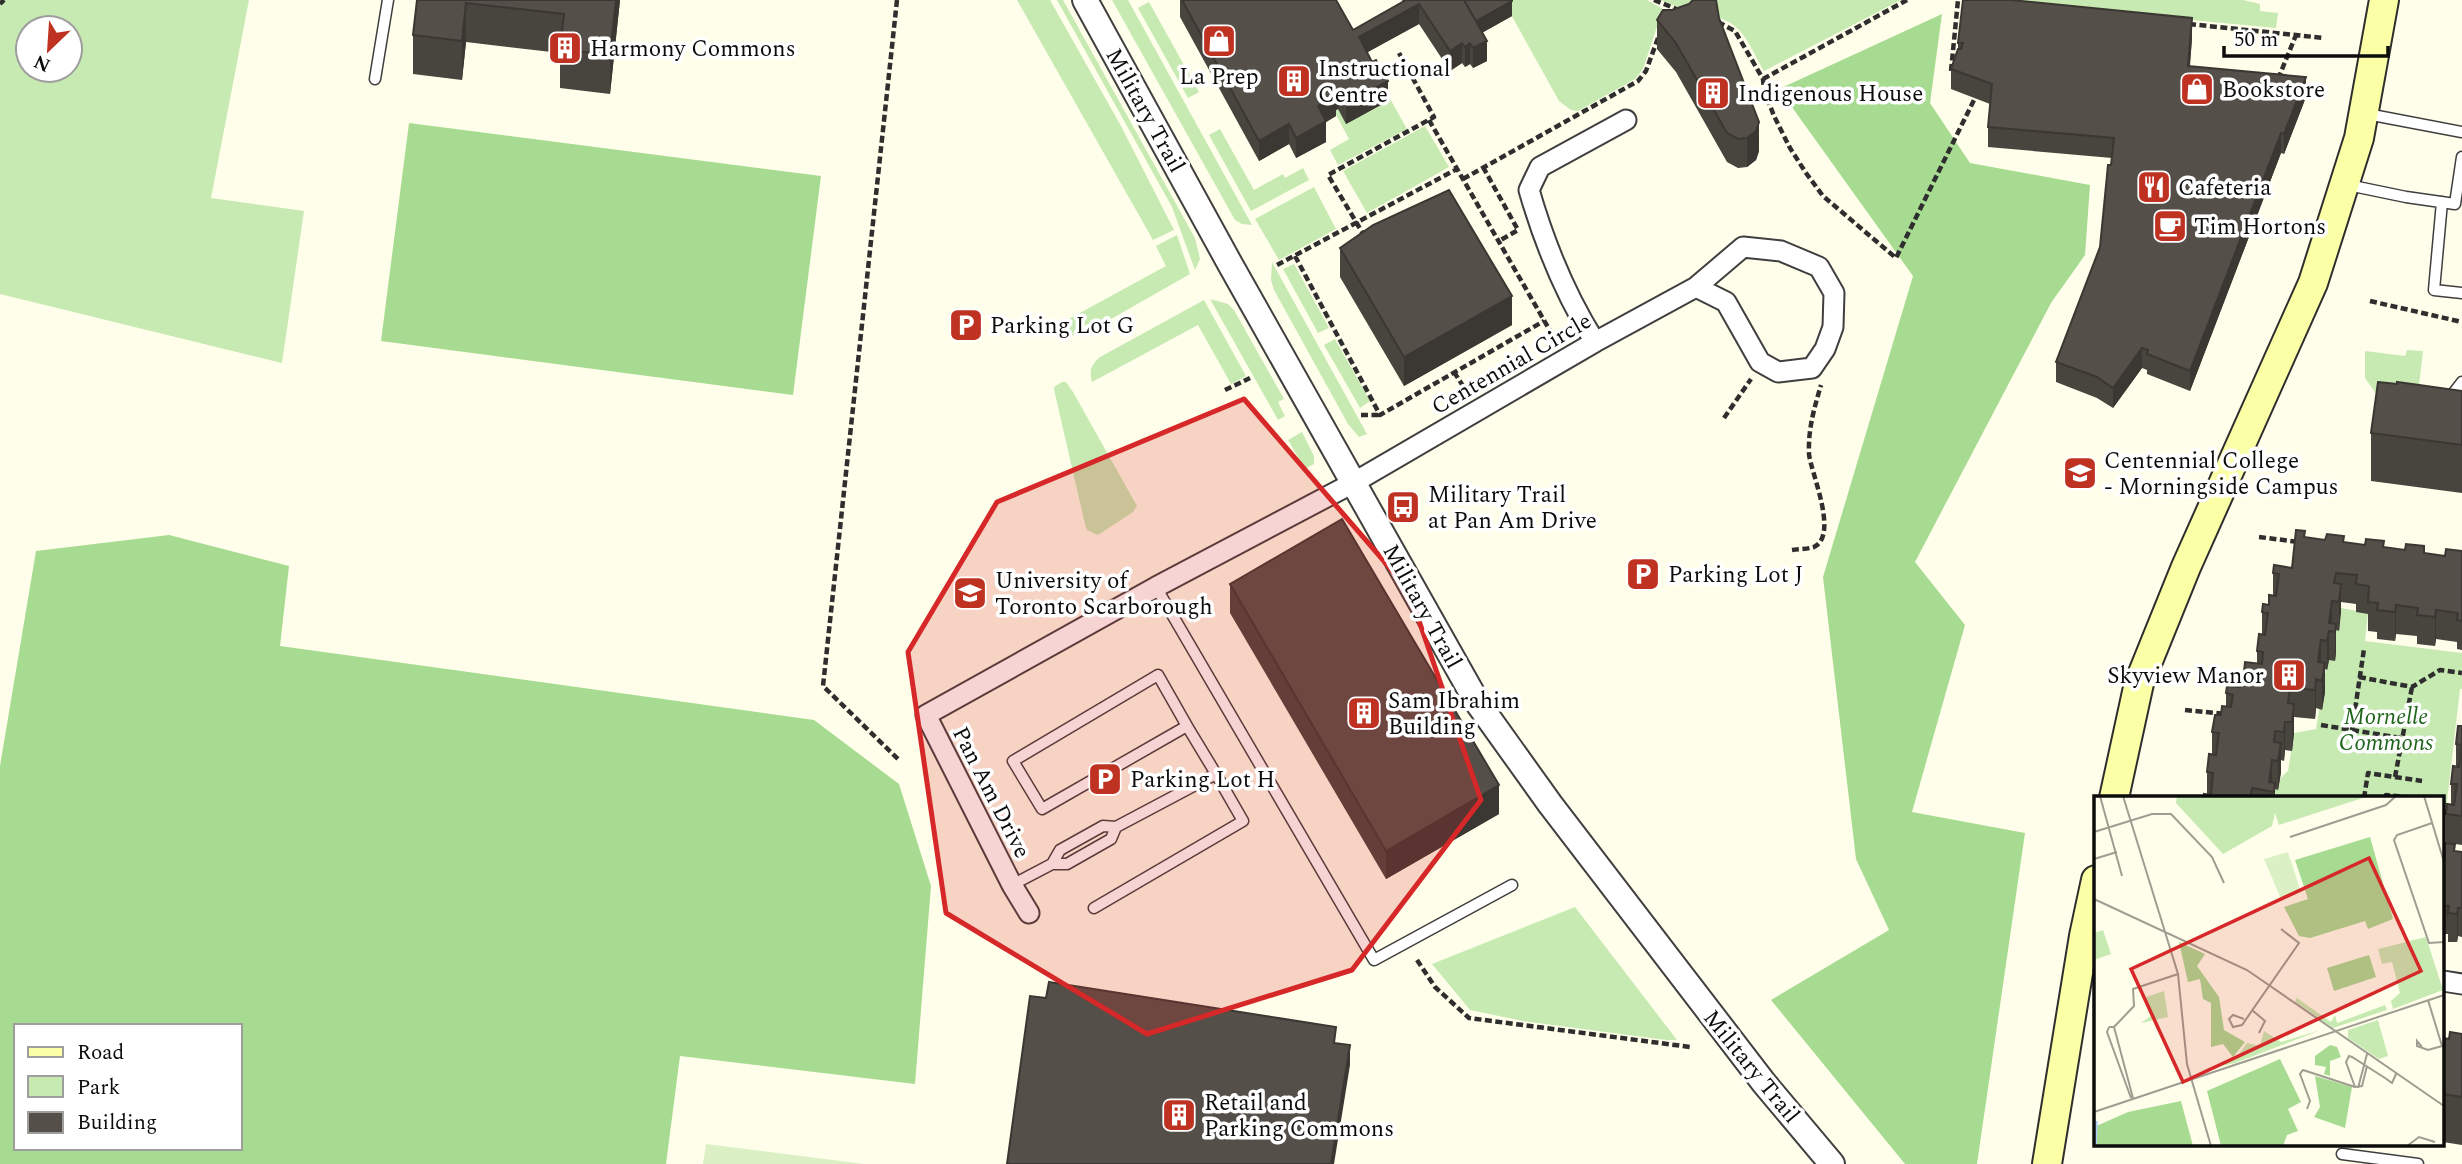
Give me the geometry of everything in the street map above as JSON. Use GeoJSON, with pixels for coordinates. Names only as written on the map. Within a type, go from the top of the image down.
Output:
{"type":"FeatureCollection","features":[{"type":"Feature","properties":{"kind":"main road"},"geometry":{"type":"LineString","coordinates":[[2114,796],[2139,683],[2186,567],[2313,283],[2359,138],[2384,0]]}},
{"type":"Feature","properties":{"kind":"main road"},"geometry":{"type":"LineString","coordinates":[[2047,1164],[2090,937],[2094,899]]}},
{"type":"Feature","properties":{"kind":"street","name":"Military Trail"},"geometry":{"type":"LineString","coordinates":[[1085,0],[1477,702],[1550,804],[1678,971],[1832,1164]]}},
{"type":"Feature","properties":{"kind":"street"},"geometry":{"type":"LineString","coordinates":[[1595,342],[1564,282],[1538,221],[1529,190],[1540,167],[1626,120]]}},
{"type":"Feature","properties":{"kind":"street","name":"Centennial Circle"},"geometry":{"type":"LineString","coordinates":[[1353,483],[1595,342],[1696,287],[1743,247],[1781,251],[1819,267],[1834,293],[1832,327],[1825,349],[1812,368],[1777,372],[1760,362],[1726,302],[1696,287]]}},
{"type":"Feature","properties":{"kind":"street","name":"Pan Am Drive"},"geometry":{"type":"LineString","coordinates":[[1029,913],[1012,885],[926,715],[1156,587],[1353,483]]}},
{"type":"Feature","properties":{"kind":"street"},"geometry":{"type":"LineString","coordinates":[[2444,981],[2462,984]]}},
{"type":"Feature","properties":{"kind":"lane"},"geometry":{"type":"LineString","coordinates":[[375,79],[388,0]]}},
{"type":"Feature","properties":{"kind":"lane"},"geometry":{"type":"LineString","coordinates":[[2363,113],[2462,132]]}},
{"type":"Feature","properties":{"kind":"lane"},"geometry":{"type":"LineString","coordinates":[[2344,184],[2406,197],[2459,204],[2462,157]]}},
{"type":"Feature","properties":{"kind":"lane"},"geometry":{"type":"LineString","coordinates":[[2442,202],[2434,290],[2462,293]]}},
{"type":"Feature","properties":{"kind":"lane"},"geometry":{"type":"LineString","coordinates":[[2462,383],[2451,402],[2462,412]]}},
{"type":"Feature","properties":{"kind":"lane"},"geometry":{"type":"LineString","coordinates":[[1156,587],[1374,960],[1512,885]]}},
{"type":"Feature","properties":{"kind":"lane"},"geometry":{"type":"LineString","coordinates":[[1094,908],[1243,821],[1158,675],[1013,761],[1042,808],[1187,726]]}},
{"type":"Feature","properties":{"kind":"lane"},"geometry":{"type":"LineString","coordinates":[[1052,864],[1060,850],[1103,826],[1116,827],[1216,774]]}},
{"type":"Feature","properties":{"kind":"lane"},"geometry":{"type":"LineString","coordinates":[[1012,885],[1052,864],[1067,864],[1111,839],[1116,827]]}},
{"type":"Feature","properties":{"kind":"lane"},"geometry":{"type":"LineString","coordinates":[[2342,1154],[2418,1164]]}},
{"type":"Feature","properties":{"kind":"path"},"geometry":{"type":"LineString","coordinates":[[897,0],[823,686],[899,761]]}},
{"type":"Feature","properties":{"kind":"path"},"geometry":{"type":"LineString","coordinates":[[1654,0],[1682,11]]}},
{"type":"Feature","properties":{"kind":"path"},"geometry":{"type":"LineString","coordinates":[[1763,79],[1908,0]]}},
{"type":"Feature","properties":{"kind":"path"},"geometry":{"type":"LineString","coordinates":[[1951,71],[1958,0]]}},
{"type":"Feature","properties":{"kind":"path"},"geometry":{"type":"LineString","coordinates":[[1709,19],[1735,31],[1763,79],[1764,90],[1774,116],[1790,148],[1823,196],[1896,258],[1974,100]]}},
{"type":"Feature","properties":{"kind":"path"},"geometry":{"type":"LineString","coordinates":[[2188,24],[2324,38]]}},
{"type":"Feature","properties":{"kind":"path"},"geometry":{"type":"LineString","coordinates":[[1462,179],[1639,81],[1646,71],[1660,33]]}},
{"type":"Feature","properties":{"kind":"path"},"geometry":{"type":"LineString","coordinates":[[2275,86],[2296,35]]}},
{"type":"Feature","properties":{"kind":"path"},"geometry":{"type":"LineString","coordinates":[[1368,243],[1328,175],[1434,117],[1399,53]]}},
{"type":"Feature","properties":{"kind":"path"},"geometry":{"type":"LineString","coordinates":[[1429,120],[1553,336]]}},
{"type":"Feature","properties":{"kind":"path"},"geometry":{"type":"LineString","coordinates":[[1483,167],[1518,230],[1499,241]]}},
{"type":"Feature","properties":{"kind":"path"},"geometry":{"type":"LineString","coordinates":[[1277,265],[1457,169]]}},
{"type":"Feature","properties":{"kind":"path"},"geometry":{"type":"LineString","coordinates":[[1295,256],[1380,415]]}},
{"type":"Feature","properties":{"kind":"path"},"geometry":{"type":"LineString","coordinates":[[2370,301],[2462,322]]}},
{"type":"Feature","properties":{"kind":"path"},"geometry":{"type":"LineString","coordinates":[[1361,415],[1380,415],[1544,321]]}},
{"type":"Feature","properties":{"kind":"path"},"geometry":{"type":"LineString","coordinates":[[1454,372],[1463,386]]}},
{"type":"Feature","properties":{"kind":"path"},"geometry":{"type":"LineString","coordinates":[[1226,390],[1250,378]]}},
{"type":"Feature","properties":{"kind":"path"},"geometry":{"type":"LineString","coordinates":[[1724,418],[1751,379]]}},
{"type":"Feature","properties":{"kind":"path"},"geometry":{"type":"LineString","coordinates":[[1792,550],[1815,547],[1822,538],[1824,519],[1810,458],[1808,429],[1821,384]]}},
{"type":"Feature","properties":{"kind":"path"},"geometry":{"type":"LineString","coordinates":[[2259,537],[2299,542]]}},
{"type":"Feature","properties":{"kind":"path"},"geometry":{"type":"LineString","coordinates":[[2352,730],[2364,649]]}},
{"type":"Feature","properties":{"kind":"path"},"geometry":{"type":"LineString","coordinates":[[2359,677],[2412,687],[2440,670],[2462,673]]}},
{"type":"Feature","properties":{"kind":"path"},"geometry":{"type":"LineString","coordinates":[[2395,777],[2412,687]]}},
{"type":"Feature","properties":{"kind":"path"},"geometry":{"type":"LineString","coordinates":[[2185,710],[2227,714]]}},
{"type":"Feature","properties":{"kind":"path"},"geometry":{"type":"LineString","coordinates":[[2321,725],[2401,738]]}},
{"type":"Feature","properties":{"kind":"path"},"geometry":{"type":"LineString","coordinates":[[2364,796],[2368,773],[2422,781]]}},
{"type":"Feature","properties":{"kind":"path"},"geometry":{"type":"LineString","coordinates":[[1417,960],[1435,987],[1469,1018],[1690,1047]]}},
{"type":"Feature","properties":{"kind":"highlighted area"},"geometry":{"type":"Polygon","coordinates":[[[1244,399],[1408,589],[1481,800],[1352,970],[1147,1034],[946,913],[908,652],[997,502],[1244,399]]]}},
{"type":"Feature","properties":{"kind":"green space"},"geometry":{"type":"Polygon","coordinates":[[[0,0],[249,0],[211,198],[304,211],[282,363],[0,294],[0,0]]]}},
{"type":"Feature","properties":{"kind":"green space"},"geometry":{"type":"Polygon","coordinates":[[[1017,0],[1050,0],[1121,126],[1174,230],[1153,240],[1017,0]]]}},
{"type":"Feature","properties":{"kind":"green space"},"geometry":{"type":"Polygon","coordinates":[[[1057,0],[1063,0],[1195,238],[1200,259],[1195,270],[1172,207],[1057,0]]]}},
{"type":"Feature","properties":{"kind":"green space"},"geometry":{"type":"Polygon","coordinates":[[[1112,0],[1128,0],[1252,225],[1235,220],[1112,0]]]}},
{"type":"Feature","properties":{"kind":"green space"},"geometry":{"type":"Polygon","coordinates":[[[1503,0],[1647,0],[1663,9],[1643,69],[1635,79],[1578,111],[1571,110],[1559,101],[1503,0]]]}},
{"type":"Feature","properties":{"kind":"green space"},"geometry":{"type":"Polygon","coordinates":[[[1661,0],[1901,0],[1764,71],[1746,38],[1731,23],[1661,0]]]}},
{"type":"Feature","properties":{"kind":"green space"},"geometry":{"type":"Polygon","coordinates":[[[1980,0],[2243,0],[2260,4],[2260,11],[2278,13],[2276,28],[1980,0]]]}},
{"type":"Feature","properties":{"kind":"green space"},"geometry":{"type":"Polygon","coordinates":[[[1149,2],[1199,92],[1188,98],[1138,8],[1149,2]]]}},
{"type":"Feature","properties":{"kind":"green space"},"geometry":{"type":"Polygon","coordinates":[[[1942,14],[1930,103],[1970,163],[2090,185],[2085,255],[2051,303],[1915,562],[1965,625],[1912,812],[2025,833],[1977,1164],[1905,1164],[1771,1000],[1889,930],[1856,859],[1823,577],[1913,276],[1779,89],[1942,14]]]}},
{"type":"Feature","properties":{"kind":"green space"},"geometry":{"type":"Polygon","coordinates":[[[1375,72],[1407,129],[1338,165],[1330,150],[1349,139],[1334,111],[1338,109],[1347,124],[1375,72]]]}},
{"type":"Feature","properties":{"kind":"green space"},"geometry":{"type":"Polygon","coordinates":[[[409,123],[821,176],[793,395],[381,341],[409,123]]]}},
{"type":"Feature","properties":{"kind":"green space"},"geometry":{"type":"Polygon","coordinates":[[[1425,126],[1449,167],[1367,213],[1343,171],[1425,126]]]}},
{"type":"Feature","properties":{"kind":"green space"},"geometry":{"type":"Polygon","coordinates":[[[1220,129],[1254,190],[1283,174],[1285,178],[1303,168],[1309,180],[1251,211],[1209,135],[1220,129]]]}},
{"type":"Feature","properties":{"kind":"green space"},"geometry":{"type":"Polygon","coordinates":[[[1314,187],[1336,229],[1279,260],[1255,219],[1314,187]]]}},
{"type":"Feature","properties":{"kind":"green space"},"geometry":{"type":"Polygon","coordinates":[[[1177,235],[1190,274],[1083,335],[1068,335],[1056,326],[1166,266],[1156,246],[1177,235]]]}},
{"type":"Feature","properties":{"kind":"green space"},"geometry":{"type":"Polygon","coordinates":[[[1272,262],[1367,434],[1359,437],[1348,424],[1274,290],[1271,280],[1272,262]]]}},
{"type":"Feature","properties":{"kind":"green space"},"geometry":{"type":"Polygon","coordinates":[[[1294,264],[1329,328],[1318,333],[1283,269],[1294,264]]]}},
{"type":"Feature","properties":{"kind":"green space"},"geometry":{"type":"Polygon","coordinates":[[[1210,299],[1228,304],[1234,310],[1284,399],[1278,402],[1285,416],[1278,420],[1210,299]]]}},
{"type":"Feature","properties":{"kind":"green space"},"geometry":{"type":"Polygon","coordinates":[[[1204,300],[1246,376],[1231,384],[1198,325],[1092,382],[1092,368],[1100,357],[1204,300]]]}},
{"type":"Feature","properties":{"kind":"green space"},"geometry":{"type":"Polygon","coordinates":[[[1335,339],[1370,401],[1360,408],[1324,345],[1335,339]]]}},
{"type":"Feature","properties":{"kind":"green space"},"geometry":{"type":"Polygon","coordinates":[[[2407,350],[2423,351],[2416,411],[2387,409],[2365,378],[2365,351],[2405,356],[2407,350]]]}},
{"type":"Feature","properties":{"kind":"green space"},"geometry":{"type":"Polygon","coordinates":[[[1066,382],[1073,392],[1137,506],[1133,512],[1098,535],[1087,530],[1085,524],[1055,394],[1054,387],[1066,382]]]}},
{"type":"Feature","properties":{"kind":"green space"},"geometry":{"type":"Polygon","coordinates":[[[1302,432],[1314,456],[1314,464],[1305,469],[1288,440],[1302,432]]]}},
{"type":"Feature","properties":{"kind":"green space"},"geometry":{"type":"Polygon","coordinates":[[[169,535],[289,566],[280,646],[814,720],[899,784],[931,886],[915,1084],[680,1056],[666,1164],[0,1164],[0,766],[36,551],[169,535]]]}},
{"type":"Feature","properties":{"kind":"green space","name":"Mornelle Commons"},"geometry":{"type":"Polygon","coordinates":[[[2336,607],[2368,613],[2365,641],[2462,653],[2462,689],[2444,827],[2444,796],[2272,796],[2274,784],[2288,771],[2294,733],[2316,729],[2336,607]]]}},
{"type":"Feature","properties":{"kind":"green space"},"geometry":{"type":"Polygon","coordinates":[[[1575,907],[1677,1040],[1523,1021],[1470,1010],[1432,964],[1575,907]]]}},
{"type":"Feature","properties":{"kind":"green space"},"geometry":{"type":"Polygon","coordinates":[[[706,1144],[864,1164],[703,1164],[706,1144]]]}},
{"type":"Feature","properties":{"kind":"building"},"geometry":{"type":"Polygon","coordinates":[[[417,0],[616,0],[610,55],[560,49],[564,14],[466,3],[462,41],[413,35],[417,0]]]}},
{"type":"Feature","properties":{"kind":"building","name":"Instructional Centre"},"geometry":{"type":"Polygon","coordinates":[[[1182,0],[1336,0],[1353,30],[1406,0],[1464,0],[1487,41],[1473,48],[1470,43],[1465,47],[1462,43],[1450,51],[1419,4],[1359,37],[1372,62],[1376,60],[1388,81],[1346,104],[1338,89],[1334,91],[1336,96],[1318,106],[1326,121],[1296,138],[1289,124],[1259,141],[1182,0]]]}},
{"type":"Feature","properties":{"kind":"building"},"geometry":{"type":"Polygon","coordinates":[[[1464,0],[1512,0],[1512,1],[1476,21],[1464,0]]]}},
{"type":"Feature","properties":{"kind":"building"},"geometry":{"type":"Polygon","coordinates":[[[1693,0],[1716,0],[1719,18],[1759,122],[1756,131],[1747,138],[1738,139],[1727,133],[1676,43],[1657,20],[1663,10],[1672,10],[1693,0]]]}},
{"type":"Feature","properties":{"kind":"building"},"geometry":{"type":"Polygon","coordinates":[[[1963,0],[2011,0],[2192,18],[2188,66],[2306,77],[2284,134],[2281,133],[2190,371],[2147,354],[2148,350],[2142,348],[2113,388],[2097,377],[2056,362],[2100,247],[2108,165],[2111,165],[2114,138],[1988,127],[1992,84],[1951,69],[1963,43],[1958,43],[1963,0]]]}},
{"type":"Feature","properties":{"kind":"building"},"geometry":{"type":"Polygon","coordinates":[[[1449,190],[1512,296],[1404,357],[1340,248],[1373,225],[1449,190]]]}},
{"type":"Feature","properties":{"kind":"building"},"geometry":{"type":"Polygon","coordinates":[[[2378,382],[2462,391],[2462,445],[2371,433],[2378,382]]]}},
{"type":"Feature","properties":{"kind":"building","name":"Sam Ibrahim Building"},"geometry":{"type":"Polygon","coordinates":[[[1342,519],[1499,785],[1386,851],[1230,584],[1342,519]]]}},
{"type":"Feature","properties":{"kind":"building","name":"Skyview Manor"},"geometry":{"type":"Polygon","coordinates":[[[2296,530],[2305,531],[2304,537],[2325,540],[2327,534],[2344,536],[2343,542],[2365,545],[2366,539],[2384,541],[2383,547],[2405,550],[2406,544],[2424,546],[2424,553],[2445,556],[2446,549],[2462,551],[2462,621],[2457,620],[2458,613],[2436,610],[2435,617],[2417,615],[2418,608],[2396,605],[2395,612],[2377,610],[2378,603],[2368,602],[2369,586],[2356,584],[2357,575],[2336,573],[2334,583],[2341,584],[2339,602],[2332,601],[2329,623],[2336,624],[2335,632],[2329,631],[2327,641],[2321,640],[2318,662],[2325,663],[2322,681],[2316,679],[2315,690],[2290,688],[2288,703],[2294,704],[2292,722],[2285,722],[2284,732],[2275,731],[2274,742],[2281,743],[2278,761],[2272,760],[2269,782],[2275,783],[2274,792],[2252,788],[2250,796],[2204,796],[2211,795],[2213,773],[2207,772],[2209,754],[2216,755],[2219,733],[2212,732],[2215,715],[2221,715],[2222,706],[2231,707],[2233,695],[2226,693],[2227,686],[2240,687],[2241,681],[2236,680],[2237,672],[2244,672],[2245,662],[2262,664],[2263,652],[2257,651],[2259,634],[2265,635],[2268,613],[2262,612],[2263,604],[2269,605],[2269,595],[2276,596],[2279,574],[2273,573],[2274,565],[2292,568],[2296,530]]]}},
{"type":"Feature","properties":{"kind":"building"},"geometry":{"type":"Polygon","coordinates":[[[2458,726],[2462,726],[2462,745],[2456,744],[2458,726]]]}},
{"type":"Feature","properties":{"kind":"building"},"geometry":{"type":"Polygon","coordinates":[[[2462,745],[2462,816],[2446,814],[2447,804],[2454,805],[2457,784],[2451,784],[2453,766],[2459,767],[2462,745]]]}},
{"type":"Feature","properties":{"kind":"building"},"geometry":{"type":"Polygon","coordinates":[[[2444,843],[2455,844],[2454,851],[2462,852],[2462,908],[2458,908],[2457,914],[2448,913],[2449,906],[2444,905],[2444,843]]]}},
{"type":"Feature","properties":{"kind":"building","name":"Retail and Parking Commons"},"geometry":{"type":"Polygon","coordinates":[[[1049,982],[1336,1027],[1334,1043],[1350,1045],[1331,1164],[1007,1164],[1030,996],[1046,998],[1049,982]]]}},
{"type":"Feature","properties":{"kind":"building"},"geometry":{"type":"Polygon","coordinates":[[[2450,1032],[2462,1034],[2462,1097],[2444,1094],[2444,1038],[2449,1039],[2450,1032]]]}},
{"type":"Feature","properties":{"kind":"place","name":"La Prep"},"geometry":{"type":"Point","coordinates":[1219,41]}},
{"type":"Feature","properties":{"kind":"place","name":"Harmony Commons"},"geometry":{"type":"Point","coordinates":[565,48]}},
{"type":"Feature","properties":{"kind":"place","name":"Instructional Centre"},"geometry":{"type":"Point","coordinates":[1294,81]}},
{"type":"Feature","properties":{"kind":"place","name":"Bookstore"},"geometry":{"type":"Point","coordinates":[2197,89]}},
{"type":"Feature","properties":{"kind":"place","name":"Indigenous House"},"geometry":{"type":"Point","coordinates":[1713,93]}},
{"type":"Feature","properties":{"kind":"place","name":"Cafeteria"},"geometry":{"type":"Point","coordinates":[2154,187]}},
{"type":"Feature","properties":{"kind":"place","name":"Tim Hortons"},"geometry":{"type":"Point","coordinates":[2170,226]}},
{"type":"Feature","properties":{"kind":"place","name":"Parking Lot G"},"geometry":{"type":"Point","coordinates":[966,325]}},
{"type":"Feature","properties":{"kind":"place","name":"Centennial College - Morningside Campus"},"geometry":{"type":"Point","coordinates":[2080,473]}},
{"type":"Feature","properties":{"kind":"place","name":"Military Trail at Pan Am Drive"},"geometry":{"type":"Point","coordinates":[1403,507]}},
{"type":"Feature","properties":{"kind":"place","name":"Parking Lot J"},"geometry":{"type":"Point","coordinates":[1643,574]}},
{"type":"Feature","properties":{"kind":"place","name":"University of Toronto Scarborough"},"geometry":{"type":"Point","coordinates":[970,593]}},
{"type":"Feature","properties":{"kind":"place","name":"Skyview Manor"},"geometry":{"type":"Point","coordinates":[2289,675]}},
{"type":"Feature","properties":{"kind":"place","name":"Sam Ibrahim Building"},"geometry":{"type":"Point","coordinates":[1364,713]}},
{"type":"Feature","properties":{"kind":"place","name":"Parking Lot H"},"geometry":{"type":"Point","coordinates":[1105,779]}},
{"type":"Feature","properties":{"kind":"place","name":"Retail and Parking Commons"},"geometry":{"type":"Point","coordinates":[1179,1115]}}]}
